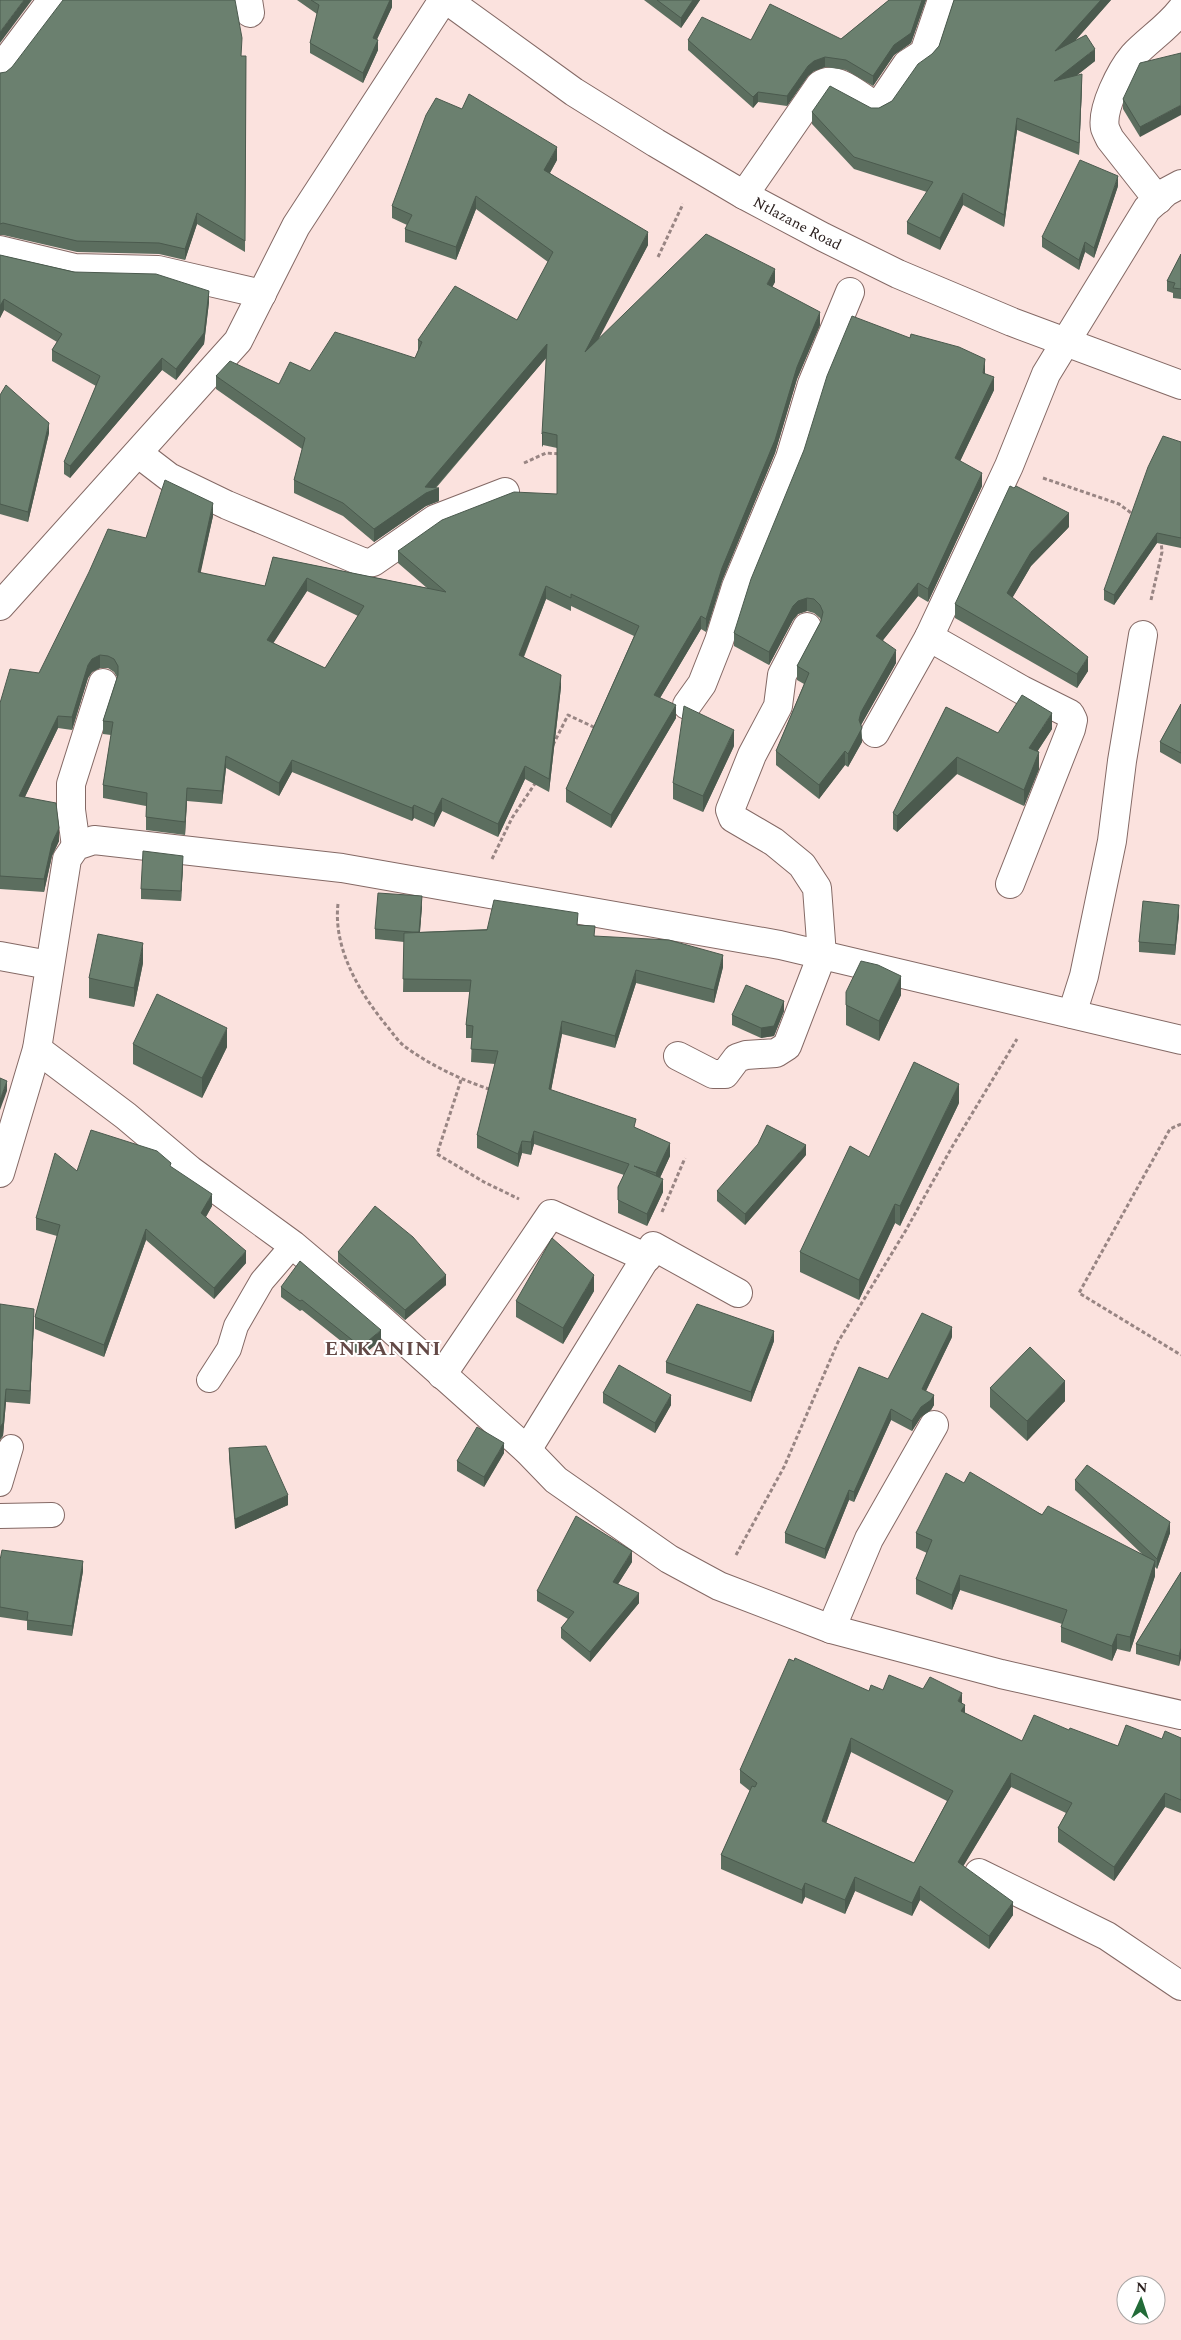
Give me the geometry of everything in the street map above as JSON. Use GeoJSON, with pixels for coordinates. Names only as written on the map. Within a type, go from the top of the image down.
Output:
{"type":"FeatureCollection","features":[{"type":"Feature","properties":{"kind":"street"},"geometry":{"type":"LineString","coordinates":[[0,68],[52,0]]}},
{"type":"Feature","properties":{"kind":"street"},"geometry":{"type":"LineString","coordinates":[[0,606],[238,342],[296,226],[443,0]]}},
{"type":"Feature","properties":{"kind":"street","name":"Ntlazane Road"},"geometry":{"type":"LineString","coordinates":[[447,0],[574,92],[656,143],[744,194],[898,274],[1012,322],[1181,385]]}},
{"type":"Feature","properties":{"kind":"street"},"geometry":{"type":"LineString","coordinates":[[744,194],[820,85],[830,81],[839,83],[872,104],[878,104],[882,101],[907,64],[924,53],[942,0]]}},
{"type":"Feature","properties":{"kind":"street"},"geometry":{"type":"LineString","coordinates":[[1158,200],[1110,139],[1105,128],[1105,119],[1109,103],[1128,64],[1181,10]]}},
{"type":"Feature","properties":{"kind":"street"},"geometry":{"type":"LineString","coordinates":[[875,733],[929,637],[1009,466],[1046,374],[1147,209],[1166,192],[1181,184]]}},
{"type":"Feature","properties":{"kind":"street"},"geometry":{"type":"LineString","coordinates":[[0,250],[75,268],[158,270],[262,294]]}},
{"type":"Feature","properties":{"kind":"street"},"geometry":{"type":"LineString","coordinates":[[687,705],[702,684],[719,641],[736,587],[790,458],[812,384],[850,292]]}},
{"type":"Feature","properties":{"kind":"street"},"geometry":{"type":"LineString","coordinates":[[139,454],[169,477],[227,506],[365,563],[373,562],[435,519],[505,492]]}},
{"type":"Feature","properties":{"kind":"street"},"geometry":{"type":"LineString","coordinates":[[678,1056],[713,1074],[725,1074],[737,1058],[782,1051],[787,1046],[822,955],[817,888],[802,864],[774,842],[733,818],[730,810],[752,755],[778,706],[782,675],[807,628]]}},
{"type":"Feature","properties":{"kind":"street"},"geometry":{"type":"LineString","coordinates":[[1072,1014],[1084,976],[1112,840],[1122,760],[1143,635]]}},
{"type":"Feature","properties":{"kind":"street"},"geometry":{"type":"LineString","coordinates":[[929,637],[1022,690],[1070,714],[1073,720],[1010,884]]}},
{"type":"Feature","properties":{"kind":"street"},"geometry":{"type":"LineString","coordinates":[[76,846],[71,810],[71,784],[103,683]]}},
{"type":"Feature","properties":{"kind":"street"},"geometry":{"type":"LineString","coordinates":[[0,1174],[37,1049],[67,859],[76,846],[94,840],[342,868],[780,945],[1072,1014],[1180,1034]]}},
{"type":"Feature","properties":{"kind":"street"},"geometry":{"type":"LineString","coordinates":[[0,956],[49,965]]}},
{"type":"Feature","properties":{"kind":"street"},"geometry":{"type":"LineString","coordinates":[[37,1049],[126,1116],[190,1170],[293,1245],[376,1315],[527,1450],[556,1480],[661,1554],[719,1586],[831,1629],[1002,1674],[1181,1715]]}},
{"type":"Feature","properties":{"kind":"street"},"geometry":{"type":"LineString","coordinates":[[442,1375],[551,1214],[650,1252],[738,1293]]}},
{"type":"Feature","properties":{"kind":"street"},"geometry":{"type":"LineString","coordinates":[[527,1450],[650,1252]]}},
{"type":"Feature","properties":{"kind":"street"},"geometry":{"type":"LineString","coordinates":[[831,1629],[869,1539],[934,1425]]}},
{"type":"Feature","properties":{"kind":"street"},"geometry":{"type":"LineString","coordinates":[[979,1872],[1107,1936],[1181,1986]]}},
{"type":"Feature","properties":{"kind":"lane"},"geometry":{"type":"LineString","coordinates":[[209,1380],[229,1349],[236,1326],[262,1281],[293,1245]]}},
{"type":"Feature","properties":{"kind":"lane"},"geometry":{"type":"LineString","coordinates":[[0,1484],[11,1447]]}},
{"type":"Feature","properties":{"kind":"lane"},"geometry":{"type":"LineString","coordinates":[[0,1516],[52,1515]]}},
{"type":"Feature","properties":{"kind":"path"},"geometry":{"type":"LineString","coordinates":[[658,257],[683,204]]}},
{"type":"Feature","properties":{"kind":"path"},"geometry":{"type":"LineString","coordinates":[[505,492],[522,464],[546,453],[565,454]]}},
{"type":"Feature","properties":{"kind":"path"},"geometry":{"type":"LineString","coordinates":[[1009,466],[1119,504],[1139,518]]}},
{"type":"Feature","properties":{"kind":"path"},"geometry":{"type":"LineString","coordinates":[[1143,635],[1162,552],[1160,533]]}},
{"type":"Feature","properties":{"kind":"path"},"geometry":{"type":"LineString","coordinates":[[550,751],[568,715],[602,731]]}},
{"type":"Feature","properties":{"kind":"path"},"geometry":{"type":"LineString","coordinates":[[477,892],[512,818],[537,781]]}},
{"type":"Feature","properties":{"kind":"path"},"geometry":{"type":"LineString","coordinates":[[342,868],[336,918],[347,962],[370,1006],[402,1045],[461,1080],[498,1092]]}},
{"type":"Feature","properties":{"kind":"path"},"geometry":{"type":"LineString","coordinates":[[719,1586],[784,1467],[838,1342],[906,1230],[952,1146],[1036,1005]]}},
{"type":"Feature","properties":{"kind":"path"},"geometry":{"type":"LineString","coordinates":[[461,1080],[437,1154],[484,1182],[551,1214]]}},
{"type":"Feature","properties":{"kind":"path"},"geometry":{"type":"LineString","coordinates":[[1181,1124],[1170,1129],[1079,1293],[1181,1355]]}},
{"type":"Feature","properties":{"kind":"path"},"geometry":{"type":"LineString","coordinates":[[650,1252],[663,1209],[685,1158]]}},
{"type":"Feature","properties":{"kind":"building"},"geometry":{"type":"Polygon","coordinates":[[[0,0],[24,0],[0,32],[0,0]]]}},
{"type":"Feature","properties":{"kind":"building"},"geometry":{"type":"Polygon","coordinates":[[[63,0],[235,0],[242,38],[241,56],[246,56],[245,241],[197,213],[185,249],[159,243],[77,241],[3,223],[0,224],[0,73],[6,72],[12,67],[63,0]]]}},
{"type":"Feature","properties":{"kind":"building"},"geometry":{"type":"Polygon","coordinates":[[[311,0],[390,0],[373,38],[378,40],[363,73],[310,43],[319,5],[311,0]]]}},
{"type":"Feature","properties":{"kind":"building"},"geometry":{"type":"Polygon","coordinates":[[[657,0],[693,0],[681,18],[657,0]]]}},
{"type":"Feature","properties":{"kind":"building"},"geometry":{"type":"Polygon","coordinates":[[[889,0],[922,0],[911,33],[894,45],[873,76],[846,60],[825,57],[814,61],[808,66],[787,96],[758,92],[753,97],[688,40],[702,17],[751,40],[770,4],[841,39],[889,0]]]}},
{"type":"Feature","properties":{"kind":"building"},"geometry":{"type":"Polygon","coordinates":[[[954,0],[1101,0],[1055,51],[1086,35],[1095,49],[1054,81],[1082,74],[1079,143],[1017,118],[1004,215],[963,193],[940,238],[907,222],[933,182],[854,157],[812,112],[830,86],[871,108],[879,108],[892,101],[918,64],[932,54],[939,46],[954,0]]]}},
{"type":"Feature","properties":{"kind":"building"},"geometry":{"type":"Polygon","coordinates":[[[1181,53],[1181,105],[1140,127],[1123,99],[1140,63],[1181,53]]]}},
{"type":"Feature","properties":{"kind":"building"},"geometry":{"type":"Polygon","coordinates":[[[469,94],[557,147],[544,170],[648,232],[585,352],[706,234],[775,269],[767,284],[820,312],[797,367],[775,440],[722,568],[706,619],[701,616],[654,695],[676,705],[611,815],[566,789],[639,626],[571,594],[571,598],[546,586],[519,655],[561,675],[549,779],[525,766],[498,824],[442,798],[434,814],[414,805],[412,808],[292,760],[279,783],[226,756],[222,791],[187,788],[185,822],[146,817],[147,793],[103,785],[113,722],[103,721],[118,675],[118,666],[114,659],[100,655],[92,659],[88,665],[72,717],[58,716],[19,796],[56,803],[59,828],[52,843],[44,879],[0,876],[0,703],[10,669],[39,673],[108,529],[146,538],[165,480],[213,503],[198,572],[265,586],[273,557],[446,592],[398,551],[442,520],[514,492],[557,494],[557,435],[543,432],[542,434],[547,344],[425,487],[439,488],[426,493],[374,529],[343,503],[294,480],[305,438],[216,376],[230,361],[279,384],[290,362],[310,371],[335,332],[415,358],[422,342],[418,340],[455,286],[517,320],[553,252],[476,196],[456,247],[405,229],[412,215],[392,206],[426,115],[436,98],[462,109],[469,94]],[[307,578],[267,640],[325,668],[364,606],[307,578]]]}},
{"type":"Feature","properties":{"kind":"building"},"geometry":{"type":"Polygon","coordinates":[[[1080,160],[1118,176],[1094,248],[1085,242],[1079,260],[1042,237],[1080,160]]]}},
{"type":"Feature","properties":{"kind":"building"},"geometry":{"type":"Polygon","coordinates":[[[1181,254],[1181,289],[1173,288],[1175,283],[1167,281],[1181,254]]]}},
{"type":"Feature","properties":{"kind":"building"},"geometry":{"type":"Polygon","coordinates":[[[0,255],[74,272],[156,274],[209,291],[204,333],[176,369],[162,358],[70,466],[64,462],[100,376],[52,350],[62,334],[4,299],[0,306],[0,255]]]}},
{"type":"Feature","properties":{"kind":"building"},"geometry":{"type":"Polygon","coordinates":[[[852,316],[910,338],[911,334],[959,347],[985,359],[983,373],[994,377],[955,458],[982,473],[928,589],[918,583],[876,636],[896,650],[861,712],[859,720],[862,728],[848,754],[845,751],[819,785],[776,751],[809,673],[797,666],[821,621],[823,612],[820,605],[814,599],[807,598],[798,601],[793,606],[769,652],[734,633],[751,579],[804,450],[827,376],[852,316]]]}},
{"type":"Feature","properties":{"kind":"building"},"geometry":{"type":"Polygon","coordinates":[[[6,385],[49,423],[28,512],[0,504],[0,395],[6,385]]]}},
{"type":"Feature","properties":{"kind":"building"},"geometry":{"type":"Polygon","coordinates":[[[1163,436],[1181,442],[1181,538],[1157,533],[1114,595],[1104,590],[1148,467],[1163,436]]]}},
{"type":"Feature","properties":{"kind":"building"},"geometry":{"type":"Polygon","coordinates":[[[1010,486],[1014,488],[1016,486],[1069,513],[1031,552],[1007,593],[1088,657],[1077,674],[955,604],[1010,486]]]}},
{"type":"Feature","properties":{"kind":"building"},"geometry":{"type":"Polygon","coordinates":[[[1022,695],[1052,713],[1029,748],[1039,752],[1024,790],[957,757],[897,816],[893,813],[946,707],[998,733],[1022,695]]]}},
{"type":"Feature","properties":{"kind":"building"},"geometry":{"type":"Polygon","coordinates":[[[1181,704],[1181,753],[1160,742],[1181,704]]]}},
{"type":"Feature","properties":{"kind":"building"},"geometry":{"type":"Polygon","coordinates":[[[684,706],[734,730],[703,796],[673,783],[684,706]]]}},
{"type":"Feature","properties":{"kind":"building"},"geometry":{"type":"Polygon","coordinates":[[[143,851],[183,856],[181,891],[141,889],[143,851]]]}},
{"type":"Feature","properties":{"kind":"building"},"geometry":{"type":"Polygon","coordinates":[[[378,893],[422,896],[419,932],[375,929],[378,893]]]}},
{"type":"Feature","properties":{"kind":"building"},"geometry":{"type":"Polygon","coordinates":[[[494,900],[578,913],[577,925],[595,926],[594,936],[669,940],[723,955],[714,990],[636,970],[615,1036],[562,1021],[549,1089],[636,1119],[634,1127],[670,1143],[656,1173],[634,1166],[663,1179],[647,1214],[618,1200],[618,1187],[629,1164],[534,1131],[531,1142],[522,1141],[518,1154],[477,1135],[498,1051],[471,1049],[473,1026],[466,1025],[471,980],[403,979],[404,933],[487,930],[494,900]]]}},
{"type":"Feature","properties":{"kind":"building"},"geometry":{"type":"Polygon","coordinates":[[[1143,901],[1179,905],[1175,945],[1139,942],[1143,901]]]}},
{"type":"Feature","properties":{"kind":"building"},"geometry":{"type":"Polygon","coordinates":[[[98,934],[143,943],[134,988],[89,978],[98,934]]]}},
{"type":"Feature","properties":{"kind":"building"},"geometry":{"type":"Polygon","coordinates":[[[861,961],[878,965],[901,976],[879,1021],[846,1005],[846,992],[861,961]]]}},
{"type":"Feature","properties":{"kind":"building"},"geometry":{"type":"Polygon","coordinates":[[[746,985],[784,1001],[774,1026],[761,1028],[732,1015],[746,985]]]}},
{"type":"Feature","properties":{"kind":"building"},"geometry":{"type":"Polygon","coordinates":[[[157,994],[227,1028],[202,1078],[133,1044],[157,994]]]}},
{"type":"Feature","properties":{"kind":"building"},"geometry":{"type":"Polygon","coordinates":[[[914,1062],[959,1084],[900,1206],[895,1204],[859,1280],[800,1252],[850,1146],[869,1157],[914,1062]]]}},
{"type":"Feature","properties":{"kind":"building"},"geometry":{"type":"Polygon","coordinates":[[[0,1078],[7,1081],[0,1100],[0,1078]]]}},
{"type":"Feature","properties":{"kind":"building"},"geometry":{"type":"Polygon","coordinates":[[[767,1125],[806,1145],[745,1214],[717,1191],[758,1144],[767,1125]]]}},
{"type":"Feature","properties":{"kind":"building"},"geometry":{"type":"Polygon","coordinates":[[[91,1130],[157,1151],[171,1163],[170,1166],[212,1194],[201,1213],[246,1251],[214,1288],[146,1229],[104,1345],[35,1317],[60,1225],[36,1218],[55,1153],[77,1171],[91,1130]]]}},
{"type":"Feature","properties":{"kind":"building"},"geometry":{"type":"Polygon","coordinates":[[[375,1206],[413,1237],[446,1275],[405,1310],[338,1252],[375,1206]]]}},
{"type":"Feature","properties":{"kind":"building"},"geometry":{"type":"Polygon","coordinates":[[[552,1238],[594,1275],[563,1328],[516,1301],[552,1238]]]}},
{"type":"Feature","properties":{"kind":"building"},"geometry":{"type":"Polygon","coordinates":[[[300,1261],[381,1330],[361,1347],[302,1300],[300,1301],[281,1287],[300,1261]]]}},
{"type":"Feature","properties":{"kind":"building"},"geometry":{"type":"Polygon","coordinates":[[[0,1304],[34,1309],[30,1391],[6,1389],[3,1423],[0,1427],[0,1304]]]}},
{"type":"Feature","properties":{"kind":"building"},"geometry":{"type":"Polygon","coordinates":[[[697,1304],[774,1331],[751,1392],[666,1362],[697,1304]]]}},
{"type":"Feature","properties":{"kind":"building"},"geometry":{"type":"Polygon","coordinates":[[[922,1313],[952,1327],[922,1389],[934,1395],[931,1400],[921,1407],[912,1421],[891,1409],[854,1492],[849,1490],[825,1549],[785,1533],[859,1367],[888,1379],[922,1313]]]}},
{"type":"Feature","properties":{"kind":"building"},"geometry":{"type":"Polygon","coordinates":[[[1030,1347],[1065,1381],[1027,1421],[990,1388],[1030,1347]]]}},
{"type":"Feature","properties":{"kind":"building"},"geometry":{"type":"Polygon","coordinates":[[[619,1365],[671,1395],[655,1423],[603,1393],[619,1365]]]}},
{"type":"Feature","properties":{"kind":"building"},"geometry":{"type":"Polygon","coordinates":[[[477,1427],[504,1443],[484,1477],[457,1461],[477,1427]]]}},
{"type":"Feature","properties":{"kind":"building"},"geometry":{"type":"Polygon","coordinates":[[[266,1446],[288,1495],[235,1519],[229,1448],[266,1446]]]}},
{"type":"Feature","properties":{"kind":"building"},"geometry":{"type":"Polygon","coordinates":[[[1087,1465],[1170,1522],[1157,1559],[1075,1480],[1087,1465]]]}},
{"type":"Feature","properties":{"kind":"building"},"geometry":{"type":"Polygon","coordinates":[[[970,1472],[1042,1515],[1048,1506],[1155,1561],[1130,1637],[1117,1634],[1112,1646],[1061,1627],[1067,1610],[960,1575],[952,1595],[916,1579],[932,1540],[916,1533],[946,1473],[964,1483],[970,1472]]]}},
{"type":"Feature","properties":{"kind":"building"},"geometry":{"type":"Polygon","coordinates":[[[576,1516],[632,1551],[613,1582],[639,1593],[590,1652],[561,1628],[574,1612],[537,1591],[576,1516]]]}},
{"type":"Feature","properties":{"kind":"building"},"geometry":{"type":"Polygon","coordinates":[[[2,1550],[83,1561],[72,1626],[27,1620],[28,1612],[0,1607],[0,1560],[2,1550]]]}},
{"type":"Feature","properties":{"kind":"building"},"geometry":{"type":"Polygon","coordinates":[[[1181,1572],[1181,1648],[1179,1656],[1136,1644],[1181,1572]]]}},
{"type":"Feature","properties":{"kind":"building"},"geometry":{"type":"Polygon","coordinates":[[[795,1658],[869,1691],[871,1685],[883,1690],[889,1675],[923,1689],[930,1677],[962,1693],[958,1701],[965,1705],[961,1711],[1022,1741],[1034,1715],[1069,1730],[1070,1728],[1118,1746],[1126,1725],[1162,1739],[1165,1731],[1181,1738],[1181,1800],[1165,1793],[1114,1867],[1058,1828],[1072,1803],[1011,1773],[958,1862],[1013,1902],[989,1936],[920,1886],[912,1903],[855,1877],[845,1900],[805,1883],[802,1890],[721,1855],[752,1786],[755,1787],[757,1783],[740,1770],[789,1659],[794,1661],[795,1658]],[[851,1738],[822,1821],[914,1863],[953,1791],[851,1738]]]}},
{"type":"Feature","properties":{"kind":"district","name":"ENKANINI"},"geometry":{"type":"Point","coordinates":[383,1349]}}]}
